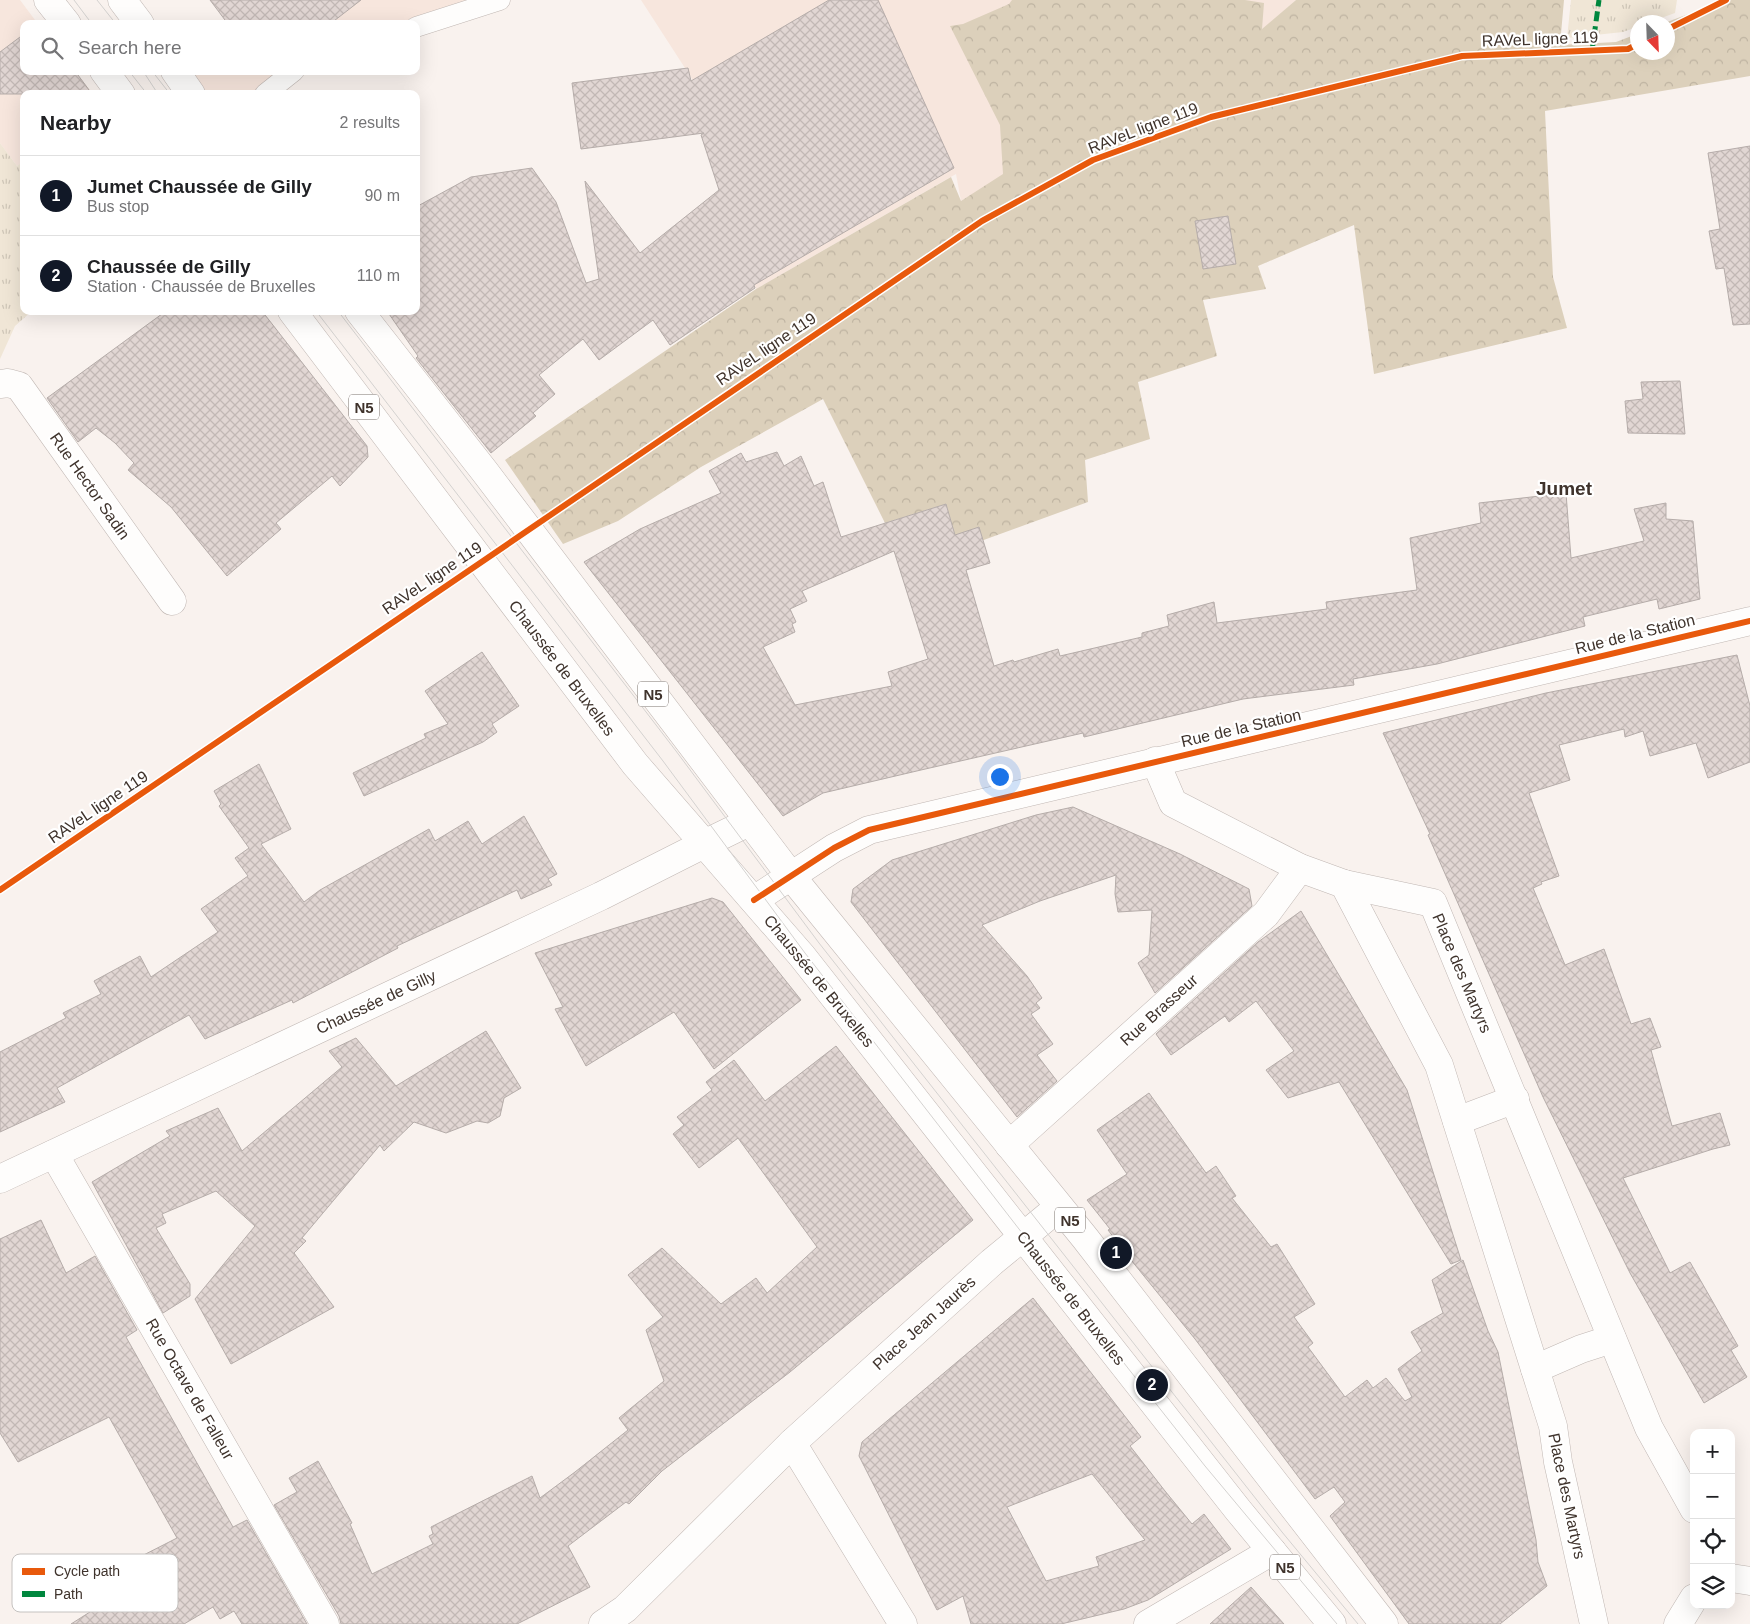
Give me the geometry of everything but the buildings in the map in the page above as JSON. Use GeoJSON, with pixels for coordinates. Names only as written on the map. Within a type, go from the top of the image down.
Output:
{"type":"FeatureCollection","features":[{"type":"Feature","properties":{"kind":"street"},"geometry":{"type":"LineString","coordinates":[[48,0],[64,20]]}},
{"type":"Feature","properties":{"kind":"street"},"geometry":{"type":"LineString","coordinates":[[122,0],[137,20]]}},
{"type":"Feature","properties":{"kind":"street"},"geometry":{"type":"LineString","coordinates":[[107,75],[118,90]]}},
{"type":"Feature","properties":{"kind":"street"},"geometry":{"type":"LineString","coordinates":[[178,75],[188,90]]}},
{"type":"Feature","properties":{"kind":"street","name":"Chaussée de Bruxelles"},"geometry":{"type":"LineString","coordinates":[[295,315],[634,764],[802,956],[1022,1237],[1332,1624]]}},
{"type":"Feature","properties":{"kind":"street","name":"N5"},"geometry":{"type":"LineString","coordinates":[[362,315],[486,472],[792,876],[1059,1207],[1275,1481],[1384,1624]]}},
{"type":"Feature","properties":{"kind":"street","name":"Rue Hector Sadin"},"geometry":{"type":"LineString","coordinates":[[0,384],[8,383],[19,386],[172,601]]}},
{"type":"Feature","properties":{"kind":"street","name":"Rue de la Station"},"geometry":{"type":"LineString","coordinates":[[754,900],[834,848],[869,830],[1750,621]]}},
{"type":"Feature","properties":{"kind":"street","name":"Place des Martyrs"},"geometry":{"type":"LineString","coordinates":[[1155,761],[1173,803],[1300,868],[1344,884],[1433,904],[1649,1428],[1690,1502]]}},
{"type":"Feature","properties":{"kind":"street","name":"Chaussée de Gilly"},"geometry":{"type":"LineString","coordinates":[[0,1179],[600,896],[750,822]]}},
{"type":"Feature","properties":{"kind":"street","name":"Rue Brasseur"},"geometry":{"type":"LineString","coordinates":[[1009,1145],[1266,914],[1300,868]]}},
{"type":"Feature","properties":{"kind":"street","name":"Place des Martyrs"},"geometry":{"type":"LineString","coordinates":[[1344,884],[1439,1065],[1553,1426],[1558,1462],[1594,1624]]}},
{"type":"Feature","properties":{"kind":"street"},"geometry":{"type":"LineString","coordinates":[[1457,1121],[1489,1107],[1515,1099]]}},
{"type":"Feature","properties":{"kind":"street","name":"Rue Octave de Falleur"},"geometry":{"type":"LineString","coordinates":[[54,1154],[325,1624]]}},
{"type":"Feature","properties":{"kind":"street","name":"Place Jean Jaurès"},"geometry":{"type":"LineString","coordinates":[[603,1624],[625,1609],[792,1443],[1022,1237],[1059,1207]]}},
{"type":"Feature","properties":{"kind":"street"},"geometry":{"type":"LineString","coordinates":[[1535,1369],[1581,1349],[1612,1339]]}},
{"type":"Feature","properties":{"kind":"street"},"geometry":{"type":"LineString","coordinates":[[792,1443],[903,1624]]}},
{"type":"Feature","properties":{"kind":"street"},"geometry":{"type":"LineString","coordinates":[[1148,1624],[1272,1551]]}},
{"type":"Feature","properties":{"kind":"street"},"geometry":{"type":"LineString","coordinates":[[1735,1579],[1750,1581]]}},
{"type":"Feature","properties":{"kind":"street"},"geometry":{"type":"LineString","coordinates":[[1678,1624],[1690,1604]]}},
{"type":"Feature","properties":{"kind":"lane"},"geometry":{"type":"LineString","coordinates":[[420,26],[500,0]]}},
{"type":"Feature","properties":{"kind":"lane"},"geometry":{"type":"LineString","coordinates":[[270,90],[289,75]]}},
{"type":"Feature","properties":{"kind":"shaded area"},"geometry":{"type":"Polygon","coordinates":[[[0,0],[20,0],[35,20],[20,20],[20,75],[78,75],[90,90],[20,90],[20,164],[17,166],[0,143],[0,0]]]}},
{"type":"Feature","properties":{"kind":"shaded area"},"geometry":{"type":"Polygon","coordinates":[[[253,0],[500,0],[420,23],[420,20],[225,20],[253,0]]]}},
{"type":"Feature","properties":{"kind":"shaded area"},"geometry":{"type":"Polygon","coordinates":[[[641,0],[1296,0],[1262,30],[961,201],[956,174],[756,289],[694,82],[641,0]]]}},
{"type":"Feature","properties":{"kind":"shaded area"},"geometry":{"type":"Polygon","coordinates":[[[178,75],[289,75],[270,90],[188,90],[178,75]]]}},
{"type":"Feature","properties":{"kind":"green space"},"geometry":{"type":"Polygon","coordinates":[[[1012,0],[1245,0],[1264,3],[1262,29],[1296,0],[1564,0],[1560,45],[1616,42],[1630,37],[1630,60],[1675,60],[1675,19],[1726,0],[1750,0],[1750,76],[1545,111],[1553,277],[1567,328],[1374,374],[1354,225],[1258,266],[1266,289],[1203,300],[1217,356],[1138,382],[1150,439],[1085,460],[1088,502],[959,549],[946,504],[885,523],[823,399],[701,467],[618,521],[563,544],[505,460],[756,289],[951,177],[961,201],[1003,174],[1000,125],[950,26],[963,24],[1009,4],[1012,0]]]}},
{"type":"Feature","properties":{"kind":"green space"},"geometry":{"type":"Polygon","coordinates":[[[1571,0],[1677,0],[1675,13],[1669,15],[1630,15],[1630,30],[1623,32],[1567,38],[1571,0]]]}},
{"type":"Feature","properties":{"kind":"green space"},"geometry":{"type":"Polygon","coordinates":[[[0,143],[17,166],[20,164],[20,315],[27,315],[15,326],[0,359],[0,143]]]}},
{"type":"Feature","properties":{"kind":"tram line"},"geometry":{"type":"LineString","coordinates":[[74,0],[89,20]]}},
{"type":"Feature","properties":{"kind":"tram line"},"geometry":{"type":"LineString","coordinates":[[97,0],[113,20]]}},
{"type":"Feature","properties":{"kind":"tram line"},"geometry":{"type":"LineString","coordinates":[[132,75],[144,90]]}},
{"type":"Feature","properties":{"kind":"tram line"},"geometry":{"type":"LineString","coordinates":[[146,75],[155,90]]}},
{"type":"Feature","properties":{"kind":"tram line"},"geometry":{"type":"LineString","coordinates":[[155,75],[167,90]]}},
{"type":"Feature","properties":{"kind":"tram line"},"geometry":{"type":"LineString","coordinates":[[319,315],[663,761],[805,953],[1050,1269],[1205,1466],[1337,1624]]}},
{"type":"Feature","properties":{"kind":"tram line"},"geometry":{"type":"LineString","coordinates":[[341,315],[676,751],[819,943],[1282,1532],[1358,1624]]}},
{"type":"Feature","properties":{"kind":"marked path"},"geometry":{"type":"LineString","coordinates":[[1592,51],[1599,0]]}},
{"type":"Feature","properties":{"kind":"cycle path"},"geometry":{"type":"LineString","coordinates":[[1675,26],[1726,0]]}},
{"type":"Feature","properties":{"kind":"cycle path","name":"RAVeL ligne 119"},"geometry":{"type":"LineString","coordinates":[[0,890],[982,221],[1093,160],[1211,117],[1462,56],[1630,48]]}},
{"type":"Feature","properties":{"kind":"cycle path"},"geometry":{"type":"LineString","coordinates":[[754,900],[834,848],[869,830],[1750,621]]}},
{"type":"Feature","properties":{"kind":"place","name":"Jumet Chaussée de Gilly"},"geometry":{"type":"Point","coordinates":[1116,1253]}},
{"type":"Feature","properties":{"kind":"place","name":"Chaussée de Gilly"},"geometry":{"type":"Point","coordinates":[1152,1385]}},
{"type":"Feature","properties":{"kind":"district","name":"Jumet"},"geometry":{"type":"Point","coordinates":[1564,488]}}]}
